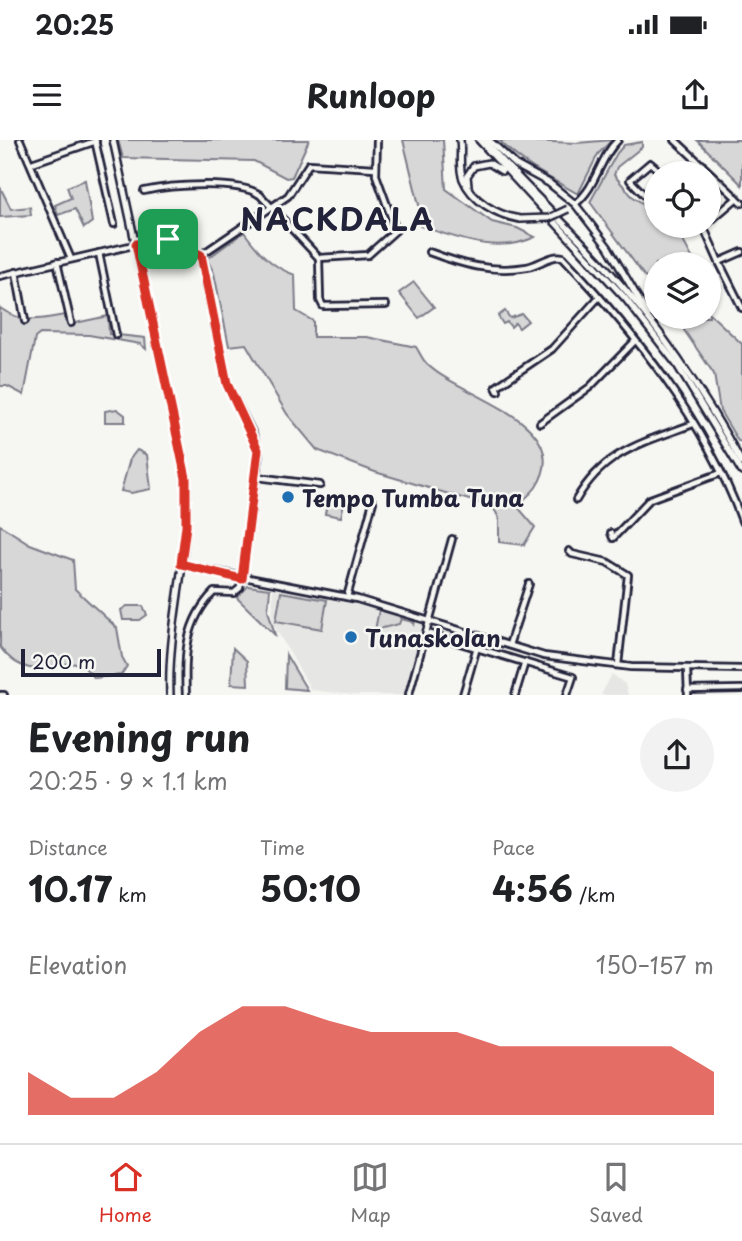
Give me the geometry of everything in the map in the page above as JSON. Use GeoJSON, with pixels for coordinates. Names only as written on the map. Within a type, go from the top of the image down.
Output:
{"type":"FeatureCollection","features":[{"type":"Feature","properties":{"kind":"main road"},"geometry":{"type":"LineString","coordinates":[[113,140],[177,433],[187,498],[170,650],[170,695]]}},
{"type":"Feature","properties":{"kind":"main road"},"geometry":{"type":"LineString","coordinates":[[460,140],[462,174],[469,189],[493,210],[520,219],[549,218],[575,204]]}},
{"type":"Feature","properties":{"kind":"main road"},"geometry":{"type":"LineString","coordinates":[[484,140],[522,188]]}},
{"type":"Feature","properties":{"kind":"main road"},"geometry":{"type":"LineString","coordinates":[[484,140],[516,165],[549,183],[575,204],[608,247],[657,330],[702,396],[742,463]]}},
{"type":"Feature","properties":{"kind":"main road"},"geometry":{"type":"LineString","coordinates":[[484,140],[611,272],[657,330]]}},
{"type":"Feature","properties":{"kind":"main road"},"geometry":{"type":"LineString","coordinates":[[469,189],[468,172],[474,166],[484,163],[497,167],[578,244],[653,334],[699,399],[742,472]]}},
{"type":"Feature","properties":{"kind":"street"},"geometry":{"type":"LineString","coordinates":[[20,140],[71,259]]}},
{"type":"Feature","properties":{"kind":"street"},"geometry":{"type":"LineString","coordinates":[[32,163],[96,140],[114,224]]}},
{"type":"Feature","properties":{"kind":"street"},"geometry":{"type":"LineString","coordinates":[[319,258],[363,257],[395,233],[375,168],[377,140]]}},
{"type":"Feature","properties":{"kind":"street"},"geometry":{"type":"LineString","coordinates":[[575,204],[591,186],[610,149],[618,140]]}},
{"type":"Feature","properties":{"kind":"street"},"geometry":{"type":"LineString","coordinates":[[676,140],[699,161]]}},
{"type":"Feature","properties":{"kind":"street"},"geometry":{"type":"LineString","coordinates":[[201,255],[288,196],[309,164],[375,168]]}},
{"type":"Feature","properties":{"kind":"street"},"geometry":{"type":"LineString","coordinates":[[644,168],[629,180],[644,194]]}},
{"type":"Feature","properties":{"kind":"street"},"geometry":{"type":"LineString","coordinates":[[721,182],[740,201],[721,214]]}},
{"type":"Feature","properties":{"kind":"street"},"geometry":{"type":"LineString","coordinates":[[144,191],[170,185],[247,189],[260,195],[319,258],[321,304],[386,305]]}},
{"type":"Feature","properties":{"kind":"street"},"geometry":{"type":"LineString","coordinates":[[0,276],[168,239],[201,255]]}},
{"type":"Feature","properties":{"kind":"street"},"geometry":{"type":"LineString","coordinates":[[429,252],[478,268],[516,268],[558,256],[563,257],[635,341],[692,424],[721,473],[742,520]]}},
{"type":"Feature","properties":{"kind":"street"},"geometry":{"type":"LineString","coordinates":[[721,261],[742,252]]}},
{"type":"Feature","properties":{"kind":"street"},"geometry":{"type":"LineString","coordinates":[[99,253],[116,335]]}},
{"type":"Feature","properties":{"kind":"street"},"geometry":{"type":"LineString","coordinates":[[186,695],[193,616],[214,592],[238,591],[242,579],[257,477],[258,450],[227,384],[201,255]]}},
{"type":"Feature","properties":{"kind":"street"},"geometry":{"type":"LineString","coordinates":[[57,262],[71,323]]}},
{"type":"Feature","properties":{"kind":"street"},"geometry":{"type":"LineString","coordinates":[[721,267],[733,296],[742,308]]}},
{"type":"Feature","properties":{"kind":"street"},"geometry":{"type":"LineString","coordinates":[[16,272],[25,321]]}},
{"type":"Feature","properties":{"kind":"street"},"geometry":{"type":"LineString","coordinates":[[498,391],[496,387],[552,349],[599,297]]}},
{"type":"Feature","properties":{"kind":"street"},"geometry":{"type":"LineString","coordinates":[[540,423],[590,387],[635,341]]}},
{"type":"Feature","properties":{"kind":"street"},"geometry":{"type":"LineString","coordinates":[[576,500],[582,489],[617,453],[692,424]]}},
{"type":"Feature","properties":{"kind":"street"},"geometry":{"type":"LineString","coordinates":[[611,533],[612,538],[650,499],[721,473]]}},
{"type":"Feature","properties":{"kind":"street"},"geometry":{"type":"LineString","coordinates":[[257,477],[320,485]]}},
{"type":"Feature","properties":{"kind":"street"},"geometry":{"type":"LineString","coordinates":[[347,597],[373,502]]}},
{"type":"Feature","properties":{"kind":"street"},"geometry":{"type":"LineString","coordinates":[[409,694],[452,539]]}},
{"type":"Feature","properties":{"kind":"street"},"geometry":{"type":"LineString","coordinates":[[569,551],[607,562],[628,575],[618,666]]}},
{"type":"Feature","properties":{"kind":"street"},"geometry":{"type":"LineString","coordinates":[[181,564],[242,579],[347,597],[544,656],[618,666],[742,669]]}},
{"type":"Feature","properties":{"kind":"street"},"geometry":{"type":"LineString","coordinates":[[509,645],[529,584]]}},
{"type":"Feature","properties":{"kind":"street"},"geometry":{"type":"LineString","coordinates":[[427,633],[573,677],[567,695]]}},
{"type":"Feature","properties":{"kind":"street"},"geometry":{"type":"LineString","coordinates":[[463,695],[477,647]]}},
{"type":"Feature","properties":{"kind":"street"},"geometry":{"type":"LineString","coordinates":[[515,695],[526,662]]}},
{"type":"Feature","properties":{"kind":"street"},"geometry":{"type":"LineString","coordinates":[[687,668],[687,692],[742,689]]}},
{"type":"Feature","properties":{"kind":"shaded area"},"geometry":{"type":"Polygon","coordinates":[[[118,140],[309,140],[292,177],[286,178],[254,161],[123,158],[118,140]]]}},
{"type":"Feature","properties":{"kind":"shaded area"},"geometry":{"type":"Polygon","coordinates":[[[403,140],[443,140],[446,189],[492,222],[517,228],[535,237],[506,245],[492,245],[463,240],[420,226],[419,205],[403,140]]]}},
{"type":"Feature","properties":{"kind":"shaded area"},"geometry":{"type":"Polygon","coordinates":[[[499,140],[577,143],[612,140],[598,154],[578,194],[526,164],[499,140]]]}},
{"type":"Feature","properties":{"kind":"shaded area"},"geometry":{"type":"Polygon","coordinates":[[[697,140],[742,140],[742,185],[721,161],[697,140]]]}},
{"type":"Feature","properties":{"kind":"shaded area"},"geometry":{"type":"Polygon","coordinates":[[[642,142],[642,147],[617,167],[614,175],[632,196],[644,204],[644,238],[681,238],[689,252],[644,252],[644,276],[590,202],[624,145],[642,142]]]}},
{"type":"Feature","properties":{"kind":"shaded area"},"geometry":{"type":"Polygon","coordinates":[[[85,180],[92,222],[84,228],[75,209],[58,215],[55,205],[71,198],[67,187],[85,180]]]}},
{"type":"Feature","properties":{"kind":"shaded area"},"geometry":{"type":"Polygon","coordinates":[[[0,187],[11,209],[30,207],[31,215],[0,217],[0,187]]]}},
{"type":"Feature","properties":{"kind":"shaded area"},"geometry":{"type":"Polygon","coordinates":[[[244,232],[266,258],[295,275],[296,311],[313,321],[313,337],[367,337],[416,347],[426,363],[443,376],[509,413],[528,428],[541,445],[545,464],[536,487],[517,506],[535,527],[524,545],[499,542],[499,518],[493,507],[375,472],[317,450],[287,414],[246,344],[229,346],[214,273],[207,259],[244,232]]]}},
{"type":"Feature","properties":{"kind":"shaded area"},"geometry":{"type":"Polygon","coordinates":[[[414,282],[434,307],[419,318],[399,293],[414,282]]]}},
{"type":"Feature","properties":{"kind":"shaded area"},"geometry":{"type":"Polygon","coordinates":[[[0,308],[24,319],[65,315],[65,321],[71,324],[108,316],[109,334],[145,338],[146,349],[140,344],[89,335],[40,334],[35,338],[24,395],[7,386],[0,386],[0,308]]]}},
{"type":"Feature","properties":{"kind":"shaded area"},"geometry":{"type":"Polygon","coordinates":[[[505,311],[510,318],[522,314],[528,321],[519,328],[515,323],[511,327],[507,322],[503,324],[498,316],[505,311]]]}},
{"type":"Feature","properties":{"kind":"shaded area"},"geometry":{"type":"Polygon","coordinates":[[[721,324],[742,344],[742,442],[738,441],[720,411],[714,374],[683,329],[721,329],[721,324]]]}},
{"type":"Feature","properties":{"kind":"shaded area"},"geometry":{"type":"Polygon","coordinates":[[[117,409],[125,415],[125,422],[105,422],[105,411],[117,409]]]}},
{"type":"Feature","properties":{"kind":"shaded area"},"geometry":{"type":"Polygon","coordinates":[[[137,450],[147,455],[151,489],[131,493],[121,491],[130,459],[137,450]]]}},
{"type":"Feature","properties":{"kind":"shaded area"},"geometry":{"type":"Polygon","coordinates":[[[328,498],[345,498],[341,517],[325,514],[328,498]]]}},
{"type":"Feature","properties":{"kind":"shaded area"},"geometry":{"type":"Polygon","coordinates":[[[0,525],[30,544],[73,560],[75,589],[117,628],[122,657],[127,666],[121,675],[95,678],[82,666],[73,663],[44,668],[23,666],[0,647],[0,525]]]}},
{"type":"Feature","properties":{"kind":"shaded area"},"geometry":{"type":"Polygon","coordinates":[[[248,586],[270,589],[268,610],[275,635],[237,598],[248,586]]]}},
{"type":"Feature","properties":{"kind":"shaded area","name":"Tunaskolan"},"geometry":{"type":"Polygon","coordinates":[[[273,589],[351,603],[423,623],[425,628],[407,695],[354,695],[311,690],[272,622],[273,589]]]}},
{"type":"Feature","properties":{"kind":"shaded area"},"geometry":{"type":"Polygon","coordinates":[[[281,592],[327,600],[322,629],[276,621],[281,592]]]}},
{"type":"Feature","properties":{"kind":"shaded area"},"geometry":{"type":"Polygon","coordinates":[[[127,606],[143,606],[147,615],[140,620],[123,620],[121,610],[127,606]]]}},
{"type":"Feature","properties":{"kind":"shaded area"},"geometry":{"type":"Polygon","coordinates":[[[379,610],[415,620],[414,626],[413,622],[401,619],[399,624],[375,630],[379,610]]]}},
{"type":"Feature","properties":{"kind":"shaded area"},"geometry":{"type":"Polygon","coordinates":[[[233,648],[247,661],[248,685],[231,684],[233,648]]]}},
{"type":"Feature","properties":{"kind":"shaded area"},"geometry":{"type":"Polygon","coordinates":[[[286,655],[307,690],[285,688],[286,655]]]}},
{"type":"Feature","properties":{"kind":"shaded area"},"geometry":{"type":"Polygon","coordinates":[[[612,674],[625,684],[628,695],[601,695],[612,674]]]}},
{"type":"Feature","properties":{"kind":"place","name":"Tempo Tumba Tuna"},"geometry":{"type":"Point","coordinates":[288,497]}},
{"type":"Feature","properties":{"kind":"place","name":"Tunaskolan"},"geometry":{"type":"Point","coordinates":[351,637]}},
{"type":"Feature","properties":{"kind":"district","name":"NACKDALA"},"geometry":{"type":"Point","coordinates":[338,218]}},
{"type":"Feature","properties":{"kind":"route"},"geometry":{"type":"LineString","coordinates":[[168,239],[201,255],[227,384],[239,412],[253,434],[258,450],[242,579],[181,564],[188,500],[186,478],[136,244],[168,239]]}}]}
